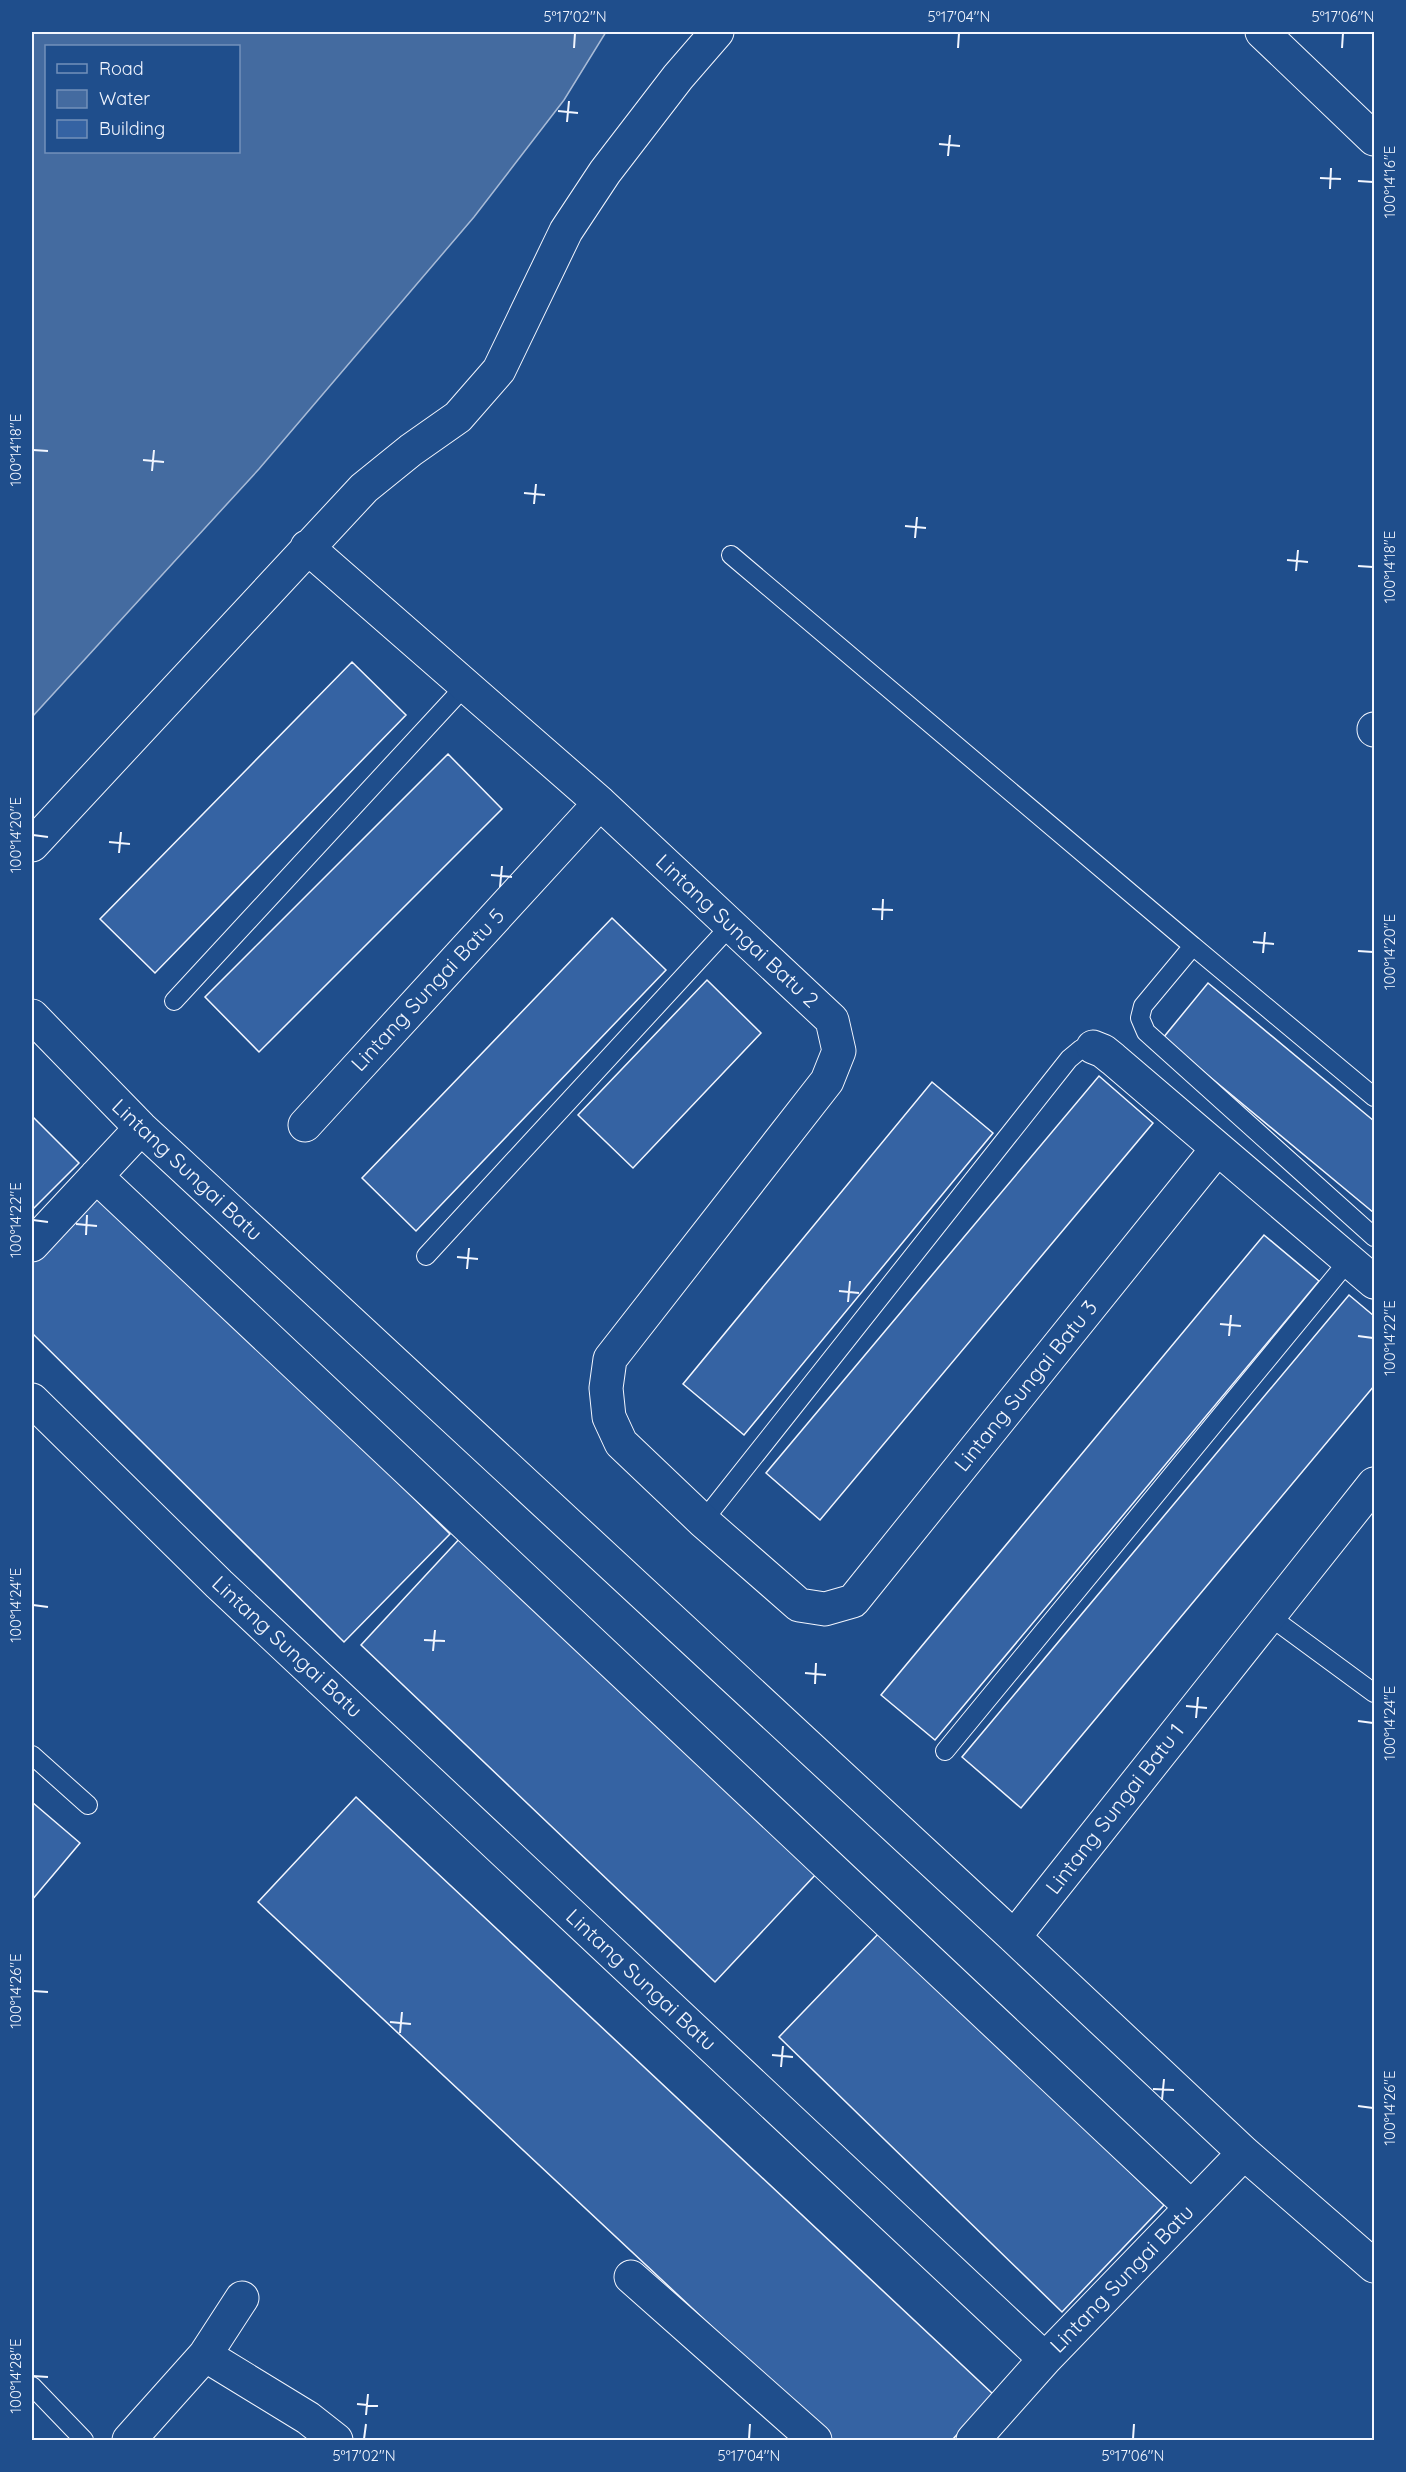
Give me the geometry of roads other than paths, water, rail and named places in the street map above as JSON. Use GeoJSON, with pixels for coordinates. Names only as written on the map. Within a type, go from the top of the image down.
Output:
{"type":"FeatureCollection","features":[{"type":"Feature","properties":{"kind":"street"},"geometry":{"type":"LineString","coordinates":[[32,845],[364,488],[411,450],[458,417],[499,370],[566,231],[605,172],[678,77],[717,32]]}},
{"type":"Feature","properties":{"kind":"street"},"geometry":{"type":"LineString","coordinates":[[1262,32],[1374,139]]}},
{"type":"Feature","properties":{"kind":"street","name":"Lintang Sungai Batu 2"},"geometry":{"type":"LineString","coordinates":[[307,547],[600,803],[832,1020],[839,1051],[827,1081],[610,1359],[606,1388],[609,1417],[621,1443],[703,1521],[799,1605],[825,1609]]}},
{"type":"Feature","properties":{"kind":"street","name":"Lintang Sungai Batu 5"},"geometry":{"type":"LineString","coordinates":[[304,1125],[600,803]]}},
{"type":"Feature","properties":{"kind":"street","name":"Lintang Sungai Batu"},"geometry":{"type":"LineString","coordinates":[[32,1016],[141,1128],[1244,2153],[1374,2266]]}},
{"type":"Feature","properties":{"kind":"street"},"geometry":{"type":"LineString","coordinates":[[1093,1047],[1113,1059],[1374,1282]]}},
{"type":"Feature","properties":{"kind":"street"},"geometry":{"type":"LineString","coordinates":[[32,1245],[141,1128]]}},
{"type":"Feature","properties":{"kind":"street","name":"Lintang Sungai Batu 3"},"geometry":{"type":"LineString","coordinates":[[825,1609],[854,1601],[1217,1149]]}},
{"type":"Feature","properties":{"kind":"street"},"geometry":{"type":"LineString","coordinates":[[96,1176],[1191,2207]]}},
{"type":"Feature","properties":{"kind":"street","name":"Lintang Sungai Batu"},"geometry":{"type":"LineString","coordinates":[[32,1400],[219,1584],[1045,2360],[1244,2153]]}},
{"type":"Feature","properties":{"kind":"street","name":"Lintang Sungai Batu 1"},"geometry":{"type":"LineString","coordinates":[[1014,1937],[1374,1484]]}},
{"type":"Feature","properties":{"kind":"street"},"geometry":{"type":"LineString","coordinates":[[631,2277],[815,2440]]}},
{"type":"Feature","properties":{"kind":"street"},"geometry":{"type":"LineString","coordinates":[[129,2440],[205,2355],[242,2298]]}},
{"type":"Feature","properties":{"kind":"street"},"geometry":{"type":"LineString","coordinates":[[205,2355],[308,2418],[336,2440]]}},
{"type":"Feature","properties":{"kind":"street"},"geometry":{"type":"LineString","coordinates":[[973,2440],[1045,2360]]}},
{"type":"Feature","properties":{"kind":"lane"},"geometry":{"type":"LineString","coordinates":[[730,555],[1374,1097]]}},
{"type":"Feature","properties":{"kind":"lane"},"geometry":{"type":"LineString","coordinates":[[174,1001],[466,685]]}},
{"type":"Feature","properties":{"kind":"lane"},"geometry":{"type":"LineString","coordinates":[[426,1257],[731,925]]}},
{"type":"Feature","properties":{"kind":"lane"},"geometry":{"type":"LineString","coordinates":[[1193,946],[1143,1006],[1140,1018],[1146,1032],[1374,1237]]}},
{"type":"Feature","properties":{"kind":"lane"},"geometry":{"type":"LineString","coordinates":[[703,1521],[1069,1059],[1081,1049],[1093,1047]]}},
{"type":"Feature","properties":{"kind":"lane"},"geometry":{"type":"LineString","coordinates":[[945,1751],[1349,1260]]}},
{"type":"Feature","properties":{"kind":"lane"},"geometry":{"type":"LineString","coordinates":[[1269,1615],[1374,1694]]}},
{"type":"Feature","properties":{"kind":"lane"},"geometry":{"type":"LineString","coordinates":[[32,1755],[88,1805]]}},
{"type":"Feature","properties":{"kind":"lane"},"geometry":{"type":"LineString","coordinates":[[32,2386],[84,2440]]}},
{"type":"Feature","properties":{"kind":"water"},"geometry":{"type":"Polygon","coordinates":[[[32,32],[606,32],[564,100],[474,217],[259,469],[32,717],[32,32]]]}}]}
